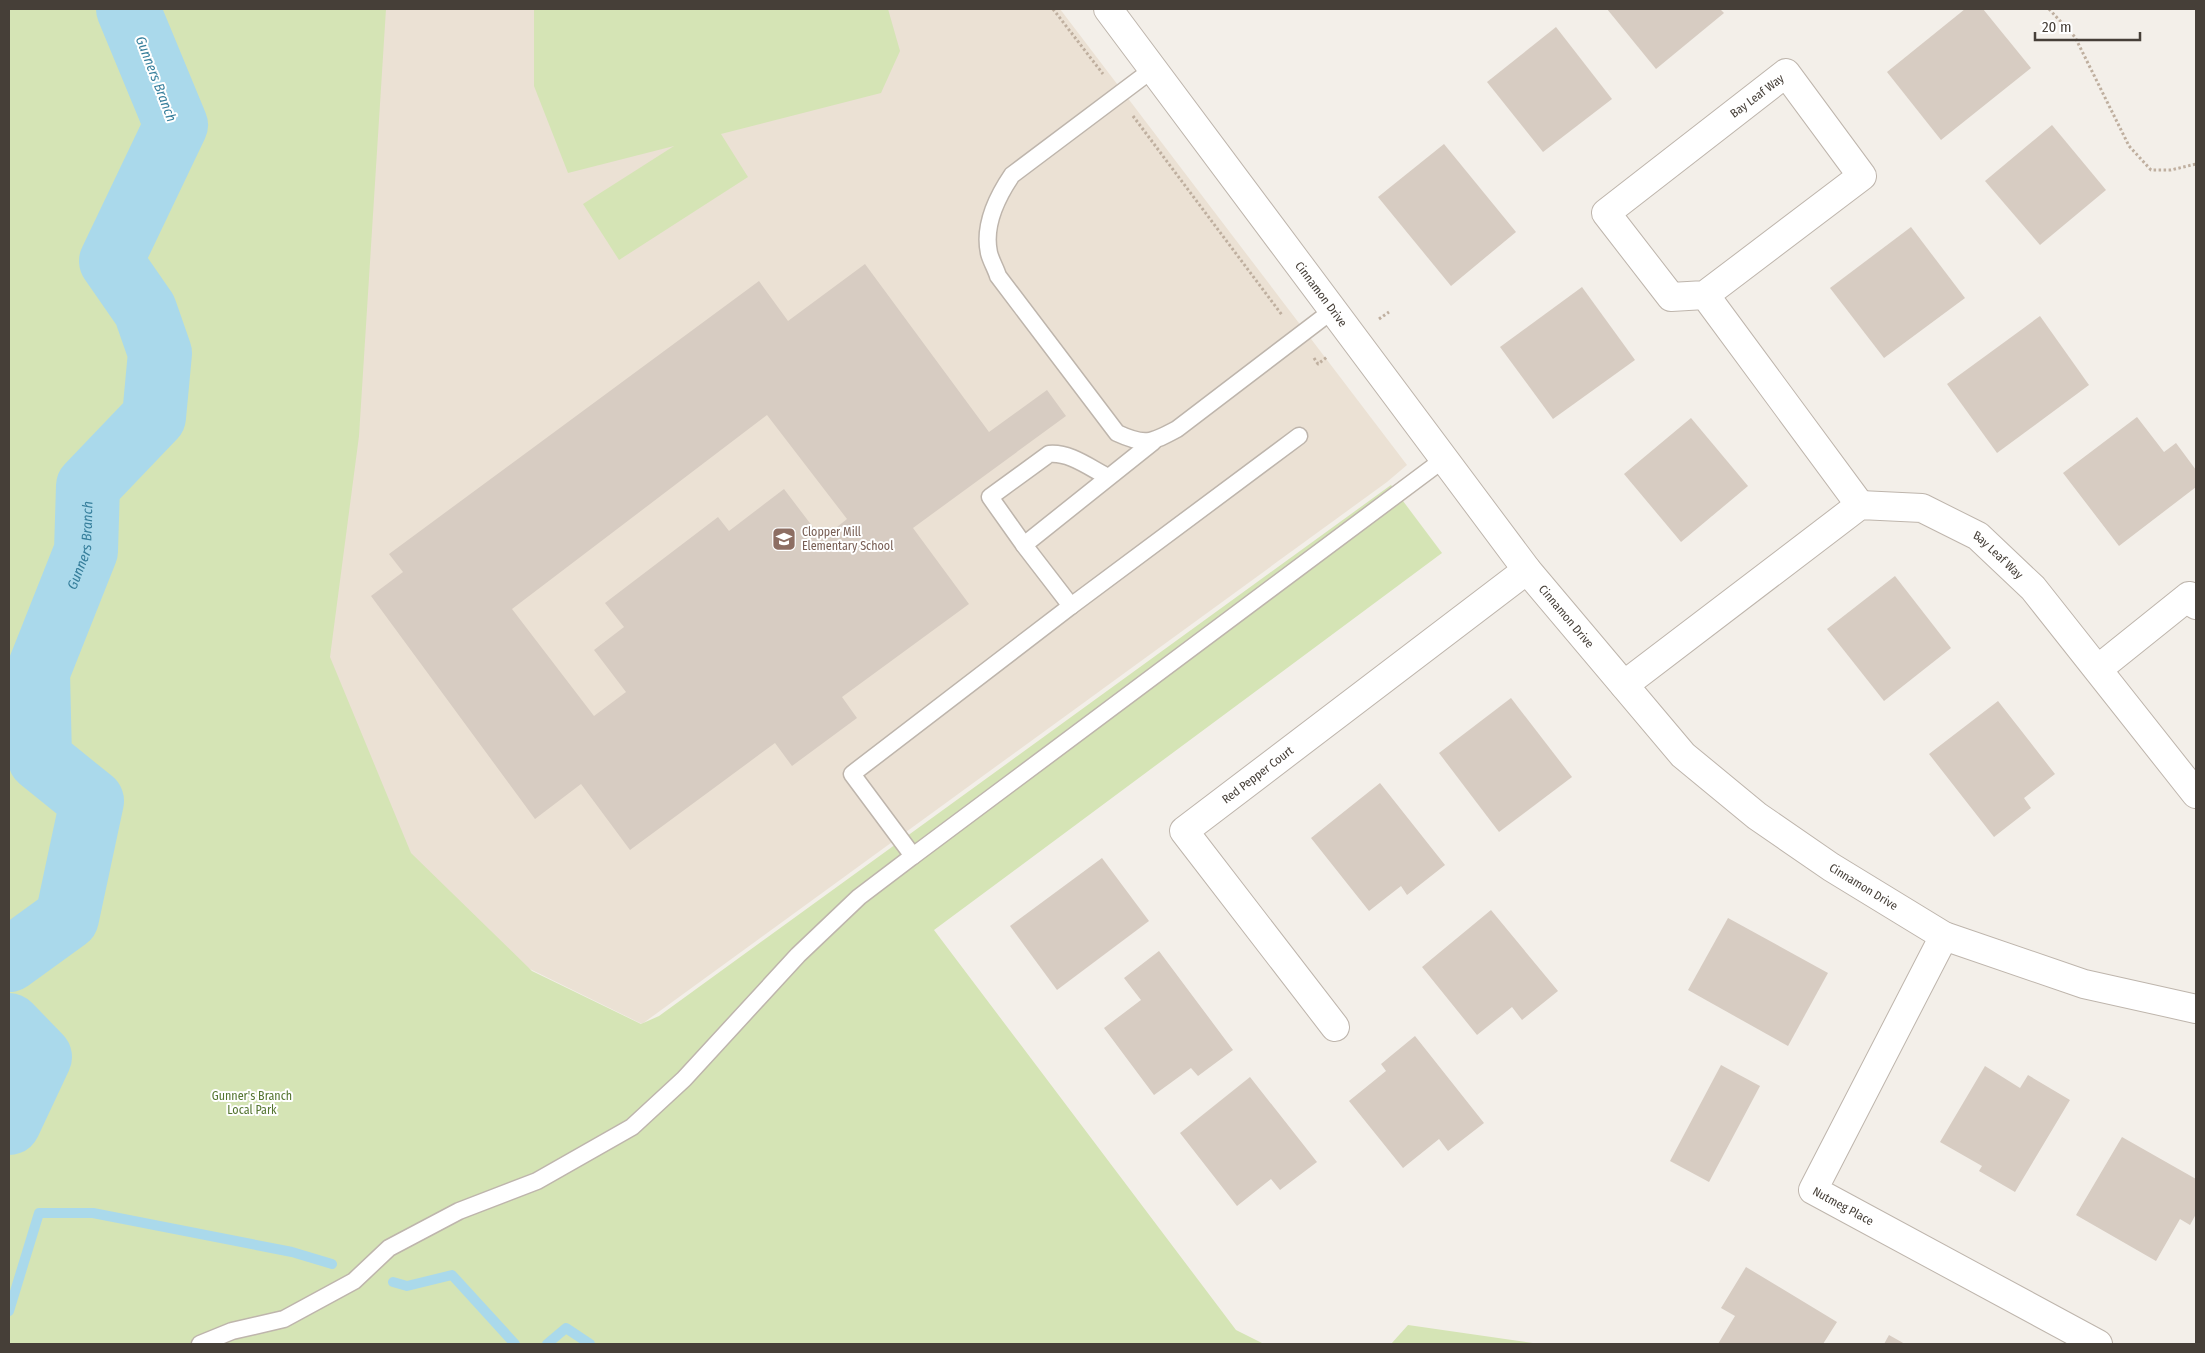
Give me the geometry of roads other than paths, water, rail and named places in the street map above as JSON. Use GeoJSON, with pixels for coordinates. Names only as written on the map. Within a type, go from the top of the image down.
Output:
{"type":"FeatureCollection","features":[{"type":"Feature","properties":{"kind":"street","name":"Cinnamon Drive"},"geometry":{"type":"LineString","coordinates":[[1108,9],[1527,570],[1683,756],[1757,816],[1832,867],[1944,936],[2084,984],[2196,1010]]}},
{"type":"Feature","properties":{"kind":"street","name":"Bay Leaf Way"},"geometry":{"type":"LineString","coordinates":[[1786,73],[1862,176],[1704,295],[1671,297],[1606,213],[1786,73]]}},
{"type":"Feature","properties":{"kind":"street"},"geometry":{"type":"LineString","coordinates":[[1624,685],[1860,505],[1704,295]]}},
{"type":"Feature","properties":{"kind":"street","name":"Bay Leaf Way"},"geometry":{"type":"LineString","coordinates":[[1860,505],[1922,508],[1978,536],[2034,588],[2196,794]]}},
{"type":"Feature","properties":{"kind":"street","name":"Red Pepper Court"},"geometry":{"type":"LineString","coordinates":[[1335,1026],[1184,831],[1527,570]]}},
{"type":"Feature","properties":{"kind":"street"},"geometry":{"type":"LineString","coordinates":[[2098,669],[2189,596],[2196,605]]}},
{"type":"Feature","properties":{"kind":"street","name":"Nutmeg Place"},"geometry":{"type":"LineString","coordinates":[[1944,936],[1813,1190],[2098,1344]]}},
{"type":"Feature","properties":{"kind":"lane"},"geometry":{"type":"LineString","coordinates":[[1153,69],[1012,175],[1000,193],[988,224],[989,253],[998,276],[1117,433],[1132,440],[1153,442]]}},
{"type":"Feature","properties":{"kind":"lane"},"geometry":{"type":"LineString","coordinates":[[1024,545],[1153,442],[1177,429],[1333,310]]}},
{"type":"Feature","properties":{"kind":"lane"},"geometry":{"type":"LineString","coordinates":[[913,856],[852,774],[1071,606],[1299,436]]}},
{"type":"Feature","properties":{"kind":"lane"},"geometry":{"type":"LineString","coordinates":[[1071,606],[990,497],[1049,454],[1059,453],[1065,455],[1108,477]]}},
{"type":"Feature","properties":{"kind":"lane"},"geometry":{"type":"LineString","coordinates":[[200,1344],[232,1332],[284,1319],[354,1281],[389,1248],[459,1212],[537,1181],[632,1127],[684,1078],[758,997],[859,896],[1444,459]]}},
{"type":"Feature","properties":{"kind":"waterway","name":"Gunners Branch"},"geometry":{"type":"LineString","coordinates":[[9,960],[67,918],[92,801],[40,759],[38,672],[86,551],[88,486],[154,417],[160,353],[145,310],[111,261],[176,125],[128,9]]}},
{"type":"Feature","properties":{"kind":"waterway","name":"Gunners Branch"},"geometry":{"type":"LineString","coordinates":[[9,1025],[40,1057],[9,1123]]}},
{"type":"Feature","properties":{"kind":"waterway"},"geometry":{"type":"LineString","coordinates":[[9,1311],[39,1213],[93,1213],[292,1252],[332,1264]]}},
{"type":"Feature","properties":{"kind":"waterway"},"geometry":{"type":"LineString","coordinates":[[393,1282],[407,1286],[452,1275],[515,1344]]}},
{"type":"Feature","properties":{"kind":"waterway"},"geometry":{"type":"LineString","coordinates":[[547,1344],[566,1328],[590,1344]]}},
{"type":"Feature","properties":{"kind":"place","name":"Clopper Mill Elementary School"},"geometry":{"type":"Point","coordinates":[784,539]}},
{"type":"Feature","properties":{"kind":"park label","name":"Gunner's Branch Local Park"},"geometry":{"type":"Point","coordinates":[252,1103]}}]}
